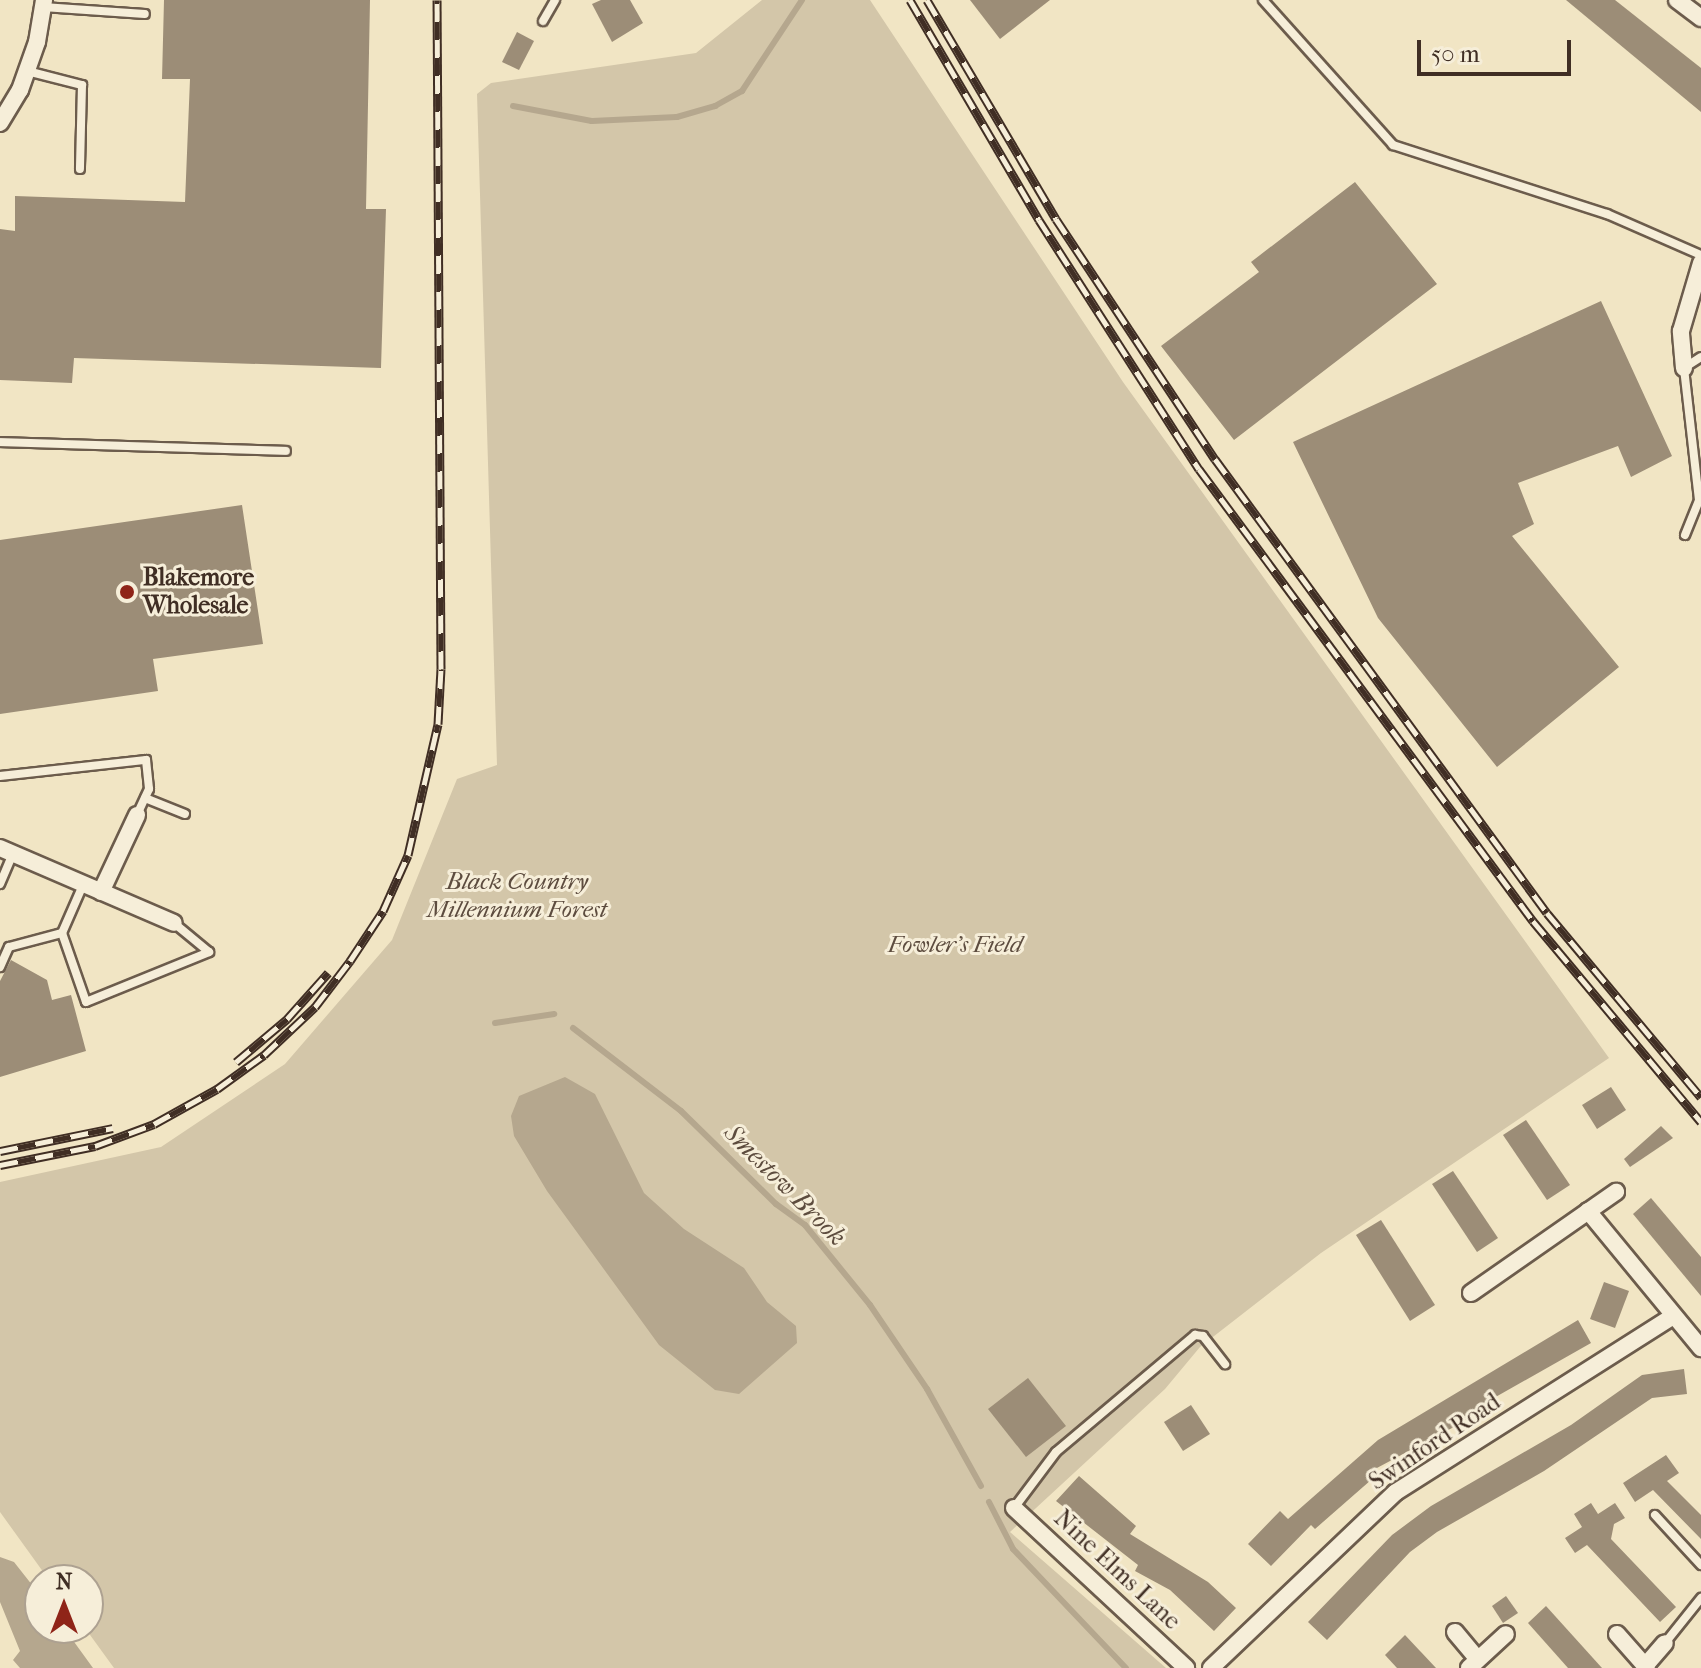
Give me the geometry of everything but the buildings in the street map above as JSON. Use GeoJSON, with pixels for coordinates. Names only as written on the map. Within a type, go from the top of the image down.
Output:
{"type":"FeatureCollection","features":[{"type":"Feature","properties":{"kind":"street"},"geometry":{"type":"LineString","coordinates":[[1677,0],[1701,18]]}},
{"type":"Feature","properties":{"kind":"street"},"geometry":{"type":"LineString","coordinates":[[0,123],[27,71],[44,3]]}},
{"type":"Feature","properties":{"kind":"street"},"geometry":{"type":"LineString","coordinates":[[1684,368],[1681,331],[1701,263]]}},
{"type":"Feature","properties":{"kind":"street"},"geometry":{"type":"LineString","coordinates":[[101,892],[137,815]]}},
{"type":"Feature","properties":{"kind":"street"},"geometry":{"type":"LineString","coordinates":[[7,851],[174,923]]}},
{"type":"Feature","properties":{"kind":"street"},"geometry":{"type":"LineString","coordinates":[[1471,1293],[1616,1192]]}},
{"type":"Feature","properties":{"kind":"street"},"geometry":{"type":"LineString","coordinates":[[1588,1211],[1701,1348]]}},
{"type":"Feature","properties":{"kind":"street","name":"Swinford Road"},"geometry":{"type":"LineString","coordinates":[[1211,1668],[1396,1492],[1673,1316]]}},
{"type":"Feature","properties":{"kind":"street","name":"Nine Elms Lane"},"geometry":{"type":"LineString","coordinates":[[1014,1508],[1186,1668]]}},
{"type":"Feature","properties":{"kind":"street"},"geometry":{"type":"LineString","coordinates":[[1455,1632],[1473,1664],[1506,1634]]}},
{"type":"Feature","properties":{"kind":"street"},"geometry":{"type":"LineString","coordinates":[[1617,1634],[1646,1667],[1665,1643]]}},
{"type":"Feature","properties":{"kind":"lane"},"geometry":{"type":"LineString","coordinates":[[543,21],[555,0]]}},
{"type":"Feature","properties":{"kind":"lane"},"geometry":{"type":"LineString","coordinates":[[1263,0],[1393,145],[1607,214],[1701,255]]}},
{"type":"Feature","properties":{"kind":"lane"},"geometry":{"type":"LineString","coordinates":[[44,3],[145,14]]}},
{"type":"Feature","properties":{"kind":"lane"},"geometry":{"type":"LineString","coordinates":[[27,71],[82,85],[80,169]]}},
{"type":"Feature","properties":{"kind":"lane"},"geometry":{"type":"LineString","coordinates":[[1685,535],[1699,500],[1684,368],[1701,357]]}},
{"type":"Feature","properties":{"kind":"lane"},"geometry":{"type":"LineString","coordinates":[[0,442],[286,451]]}},
{"type":"Feature","properties":{"kind":"lane"},"geometry":{"type":"LineString","coordinates":[[0,776],[146,760],[145,798],[137,815]]}},
{"type":"Feature","properties":{"kind":"lane"},"geometry":{"type":"LineString","coordinates":[[145,798],[185,814]]}},
{"type":"Feature","properties":{"kind":"lane"},"geometry":{"type":"LineString","coordinates":[[0,884],[7,851]]}},
{"type":"Feature","properties":{"kind":"lane"},"geometry":{"type":"LineString","coordinates":[[83,885],[62,933],[86,1002],[209,952],[174,923]]}},
{"type":"Feature","properties":{"kind":"lane"},"geometry":{"type":"LineString","coordinates":[[0,967],[9,947],[62,933]]}},
{"type":"Feature","properties":{"kind":"lane"},"geometry":{"type":"LineString","coordinates":[[1014,1508],[1056,1452],[1195,1335],[1203,1336],[1225,1364]]}},
{"type":"Feature","properties":{"kind":"lane"},"geometry":{"type":"LineString","coordinates":[[1655,1515],[1701,1565]]}},
{"type":"Feature","properties":{"kind":"lane"},"geometry":{"type":"LineString","coordinates":[[1665,1643],[1701,1598]]}},
{"type":"Feature","properties":{"kind":"green space","name":"Fowler's Field"},"geometry":{"type":"Polygon","coordinates":[[[762,0],[870,0],[1123,382],[1609,1058],[1321,1253],[1200,1347],[1165,1389],[1010,1532],[1166,1668],[114,1668],[97,1644],[104,1644],[104,1564],[37,1564],[0,1512],[0,1182],[161,1147],[285,1064],[392,940],[457,779],[497,765],[477,94],[491,83],[696,53],[762,0]]]}},
{"type":"Feature","properties":{"kind":"shaded area"},"geometry":{"type":"Polygon","coordinates":[[[565,1077],[595,1094],[644,1193],[684,1229],[744,1268],[767,1302],[796,1326],[797,1343],[739,1394],[715,1390],[659,1345],[547,1191],[514,1136],[511,1116],[519,1096],[565,1077]]]}},
{"type":"Feature","properties":{"kind":"shaded area"},"geometry":{"type":"Polygon","coordinates":[[[0,1557],[14,1562],[24,1575],[24,1644],[76,1644],[93,1668],[20,1668],[13,1660],[20,1651],[0,1602],[0,1557]]]}},
{"type":"Feature","properties":{"kind":"waterway"},"geometry":{"type":"LineString","coordinates":[[513,106],[592,121],[677,117],[715,106],[742,91],[802,0]]}},
{"type":"Feature","properties":{"kind":"waterway","name":"Smestow Brook"},"geometry":{"type":"LineString","coordinates":[[495,1023],[554,1014]]}},
{"type":"Feature","properties":{"kind":"waterway","name":"Smestow Brook"},"geometry":{"type":"LineString","coordinates":[[573,1028],[681,1111],[776,1204],[805,1225],[870,1305],[927,1389],[981,1486]]}},
{"type":"Feature","properties":{"kind":"waterway","name":"Smestow Brook"},"geometry":{"type":"LineString","coordinates":[[989,1502],[1013,1549],[1126,1668]]}},
{"type":"Feature","properties":{"kind":"railway"},"geometry":{"type":"LineString","coordinates":[[0,1165],[95,1146],[154,1124],[217,1089],[264,1055],[315,1007],[350,961],[383,911],[408,855],[438,724],[441,669],[437,0]]}},
{"type":"Feature","properties":{"kind":"railway"},"geometry":{"type":"LineString","coordinates":[[910,0],[1039,220],[1199,469],[1533,921],[1701,1122]]}},
{"type":"Feature","properties":{"kind":"railway"},"geometry":{"type":"LineString","coordinates":[[927,0],[1056,219],[1215,459],[1547,913],[1701,1097]]}},
{"type":"Feature","properties":{"kind":"railway"},"geometry":{"type":"LineString","coordinates":[[236,1062],[287,1019],[328,973]]}},
{"type":"Feature","properties":{"kind":"railway"},"geometry":{"type":"LineString","coordinates":[[0,1151],[113,1128]]}},
{"type":"Feature","properties":{"kind":"place","name":"Blakemore Wholesale"},"geometry":{"type":"Point","coordinates":[127,592]}},
{"type":"Feature","properties":{"kind":"park label","name":"Black Country Millennium Forest"},"geometry":{"type":"Point","coordinates":[517,896]}}]}
